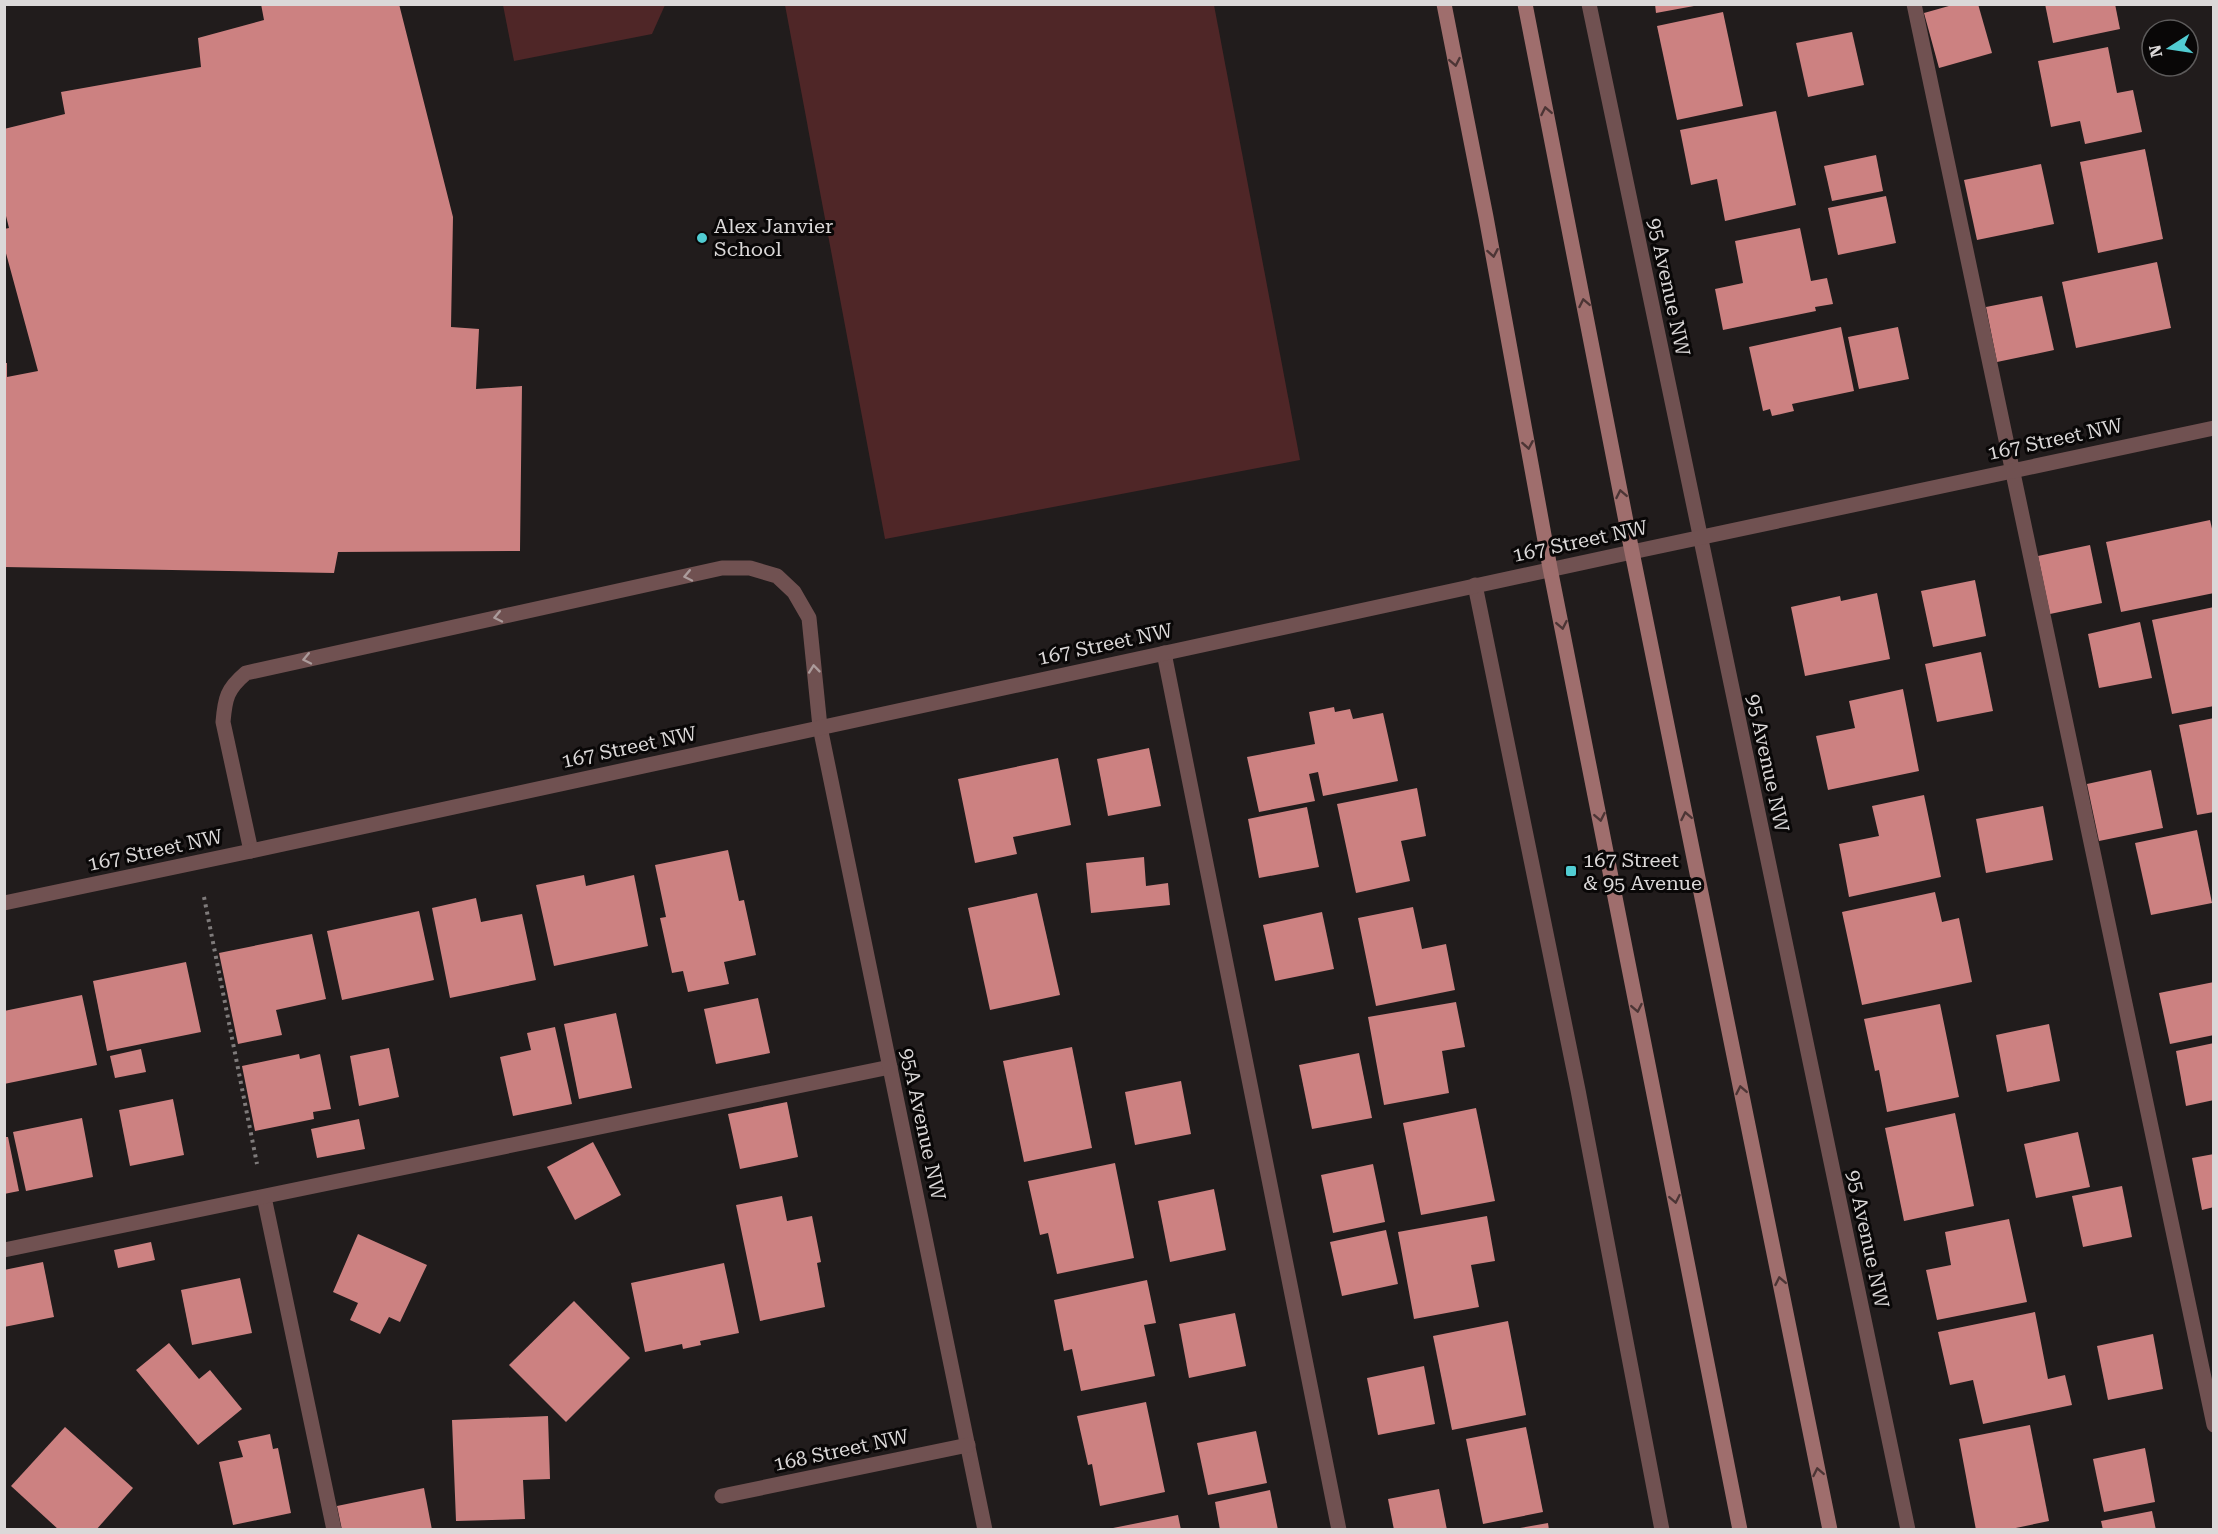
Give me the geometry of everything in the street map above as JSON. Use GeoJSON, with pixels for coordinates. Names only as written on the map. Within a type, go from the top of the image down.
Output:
{"type":"FeatureCollection","features":[{"type":"Feature","properties":{"kind":"main road"},"geometry":{"type":"LineString","coordinates":[[1444,4],[1486,217],[1550,568],[1740,1530]]}},
{"type":"Feature","properties":{"kind":"main road"},"geometry":{"type":"LineString","coordinates":[[1525,4],[1632,552],[1830,1530]]}},
{"type":"Feature","properties":{"kind":"street","name":"95 Avenue NW"},"geometry":{"type":"LineString","coordinates":[[1590,4],[1908,1530]]}},
{"type":"Feature","properties":{"kind":"street"},"geometry":{"type":"LineString","coordinates":[[1914,4],[2010,470],[2214,1425]]}},
{"type":"Feature","properties":{"kind":"street","name":"167 Street NW"},"geometry":{"type":"LineString","coordinates":[[4,903],[1550,568],[2214,428]]}},
{"type":"Feature","properties":{"kind":"street","name":"95A Avenue NW"},"geometry":{"type":"LineString","coordinates":[[251,851],[223,722],[225,700],[232,685],[246,673],[722,568],[750,568],[777,576],[794,592],[808,618],[820,727],[985,1530]]}},
{"type":"Feature","properties":{"kind":"street"},"geometry":{"type":"LineString","coordinates":[[1475,585],[1578,1090],[1662,1530]]}},
{"type":"Feature","properties":{"kind":"street"},"geometry":{"type":"LineString","coordinates":[[1164,653],[1340,1530]]}},
{"type":"Feature","properties":{"kind":"street"},"geometry":{"type":"LineString","coordinates":[[4,1250],[890,1067]]}},
{"type":"Feature","properties":{"kind":"street"},"geometry":{"type":"LineString","coordinates":[[264,1197],[334,1530]]}},
{"type":"Feature","properties":{"kind":"street","name":"168 Street NW"},"geometry":{"type":"LineString","coordinates":[[722,1496],[968,1445]]}},
{"type":"Feature","properties":{"kind":"path"},"geometry":{"type":"LineString","coordinates":[[204,897],[264,1197]]}},
{"type":"Feature","properties":{"kind":"shaded area"},"geometry":{"type":"Polygon","coordinates":[[[503,4],[665,5],[652,34],[514,61],[503,4]]]}},
{"type":"Feature","properties":{"kind":"shaded area"},"geometry":{"type":"Polygon","coordinates":[[[785,5],[1214,5],[1300,460],[885,539],[785,5]]]}},
{"type":"Feature","properties":{"kind":"building"},"geometry":{"type":"Polygon","coordinates":[[[261,4],[399,4],[453,217],[451,327],[479,329],[476,389],[522,386],[520,551],[338,552],[334,573],[4,567],[4,363],[7,363],[7,377],[38,371],[4,246],[4,229],[9,228],[4,208],[4,129],[65,114],[61,92],[201,67],[198,38],[264,20],[261,4]]]}},
{"type":"Feature","properties":{"kind":"building"},"geometry":{"type":"Polygon","coordinates":[[[1655,4],[1694,4],[1694,6],[1656,13],[1655,4]]]}},
{"type":"Feature","properties":{"kind":"building"},"geometry":{"type":"Polygon","coordinates":[[[1956,4],[1978,4],[1992,53],[1939,68],[1924,13],[1956,4]]]}},
{"type":"Feature","properties":{"kind":"building"},"geometry":{"type":"Polygon","coordinates":[[[2045,4],[2115,4],[2120,29],[2053,43],[2045,4]]]}},
{"type":"Feature","properties":{"kind":"building"},"geometry":{"type":"Polygon","coordinates":[[[1723,12],[1743,106],[1677,120],[1657,26],[1723,12]]]}},
{"type":"Feature","properties":{"kind":"building"},"geometry":{"type":"Polygon","coordinates":[[[1852,32],[1864,85],[1808,97],[1796,43],[1852,32]]]}},
{"type":"Feature","properties":{"kind":"building"},"geometry":{"type":"Polygon","coordinates":[[[2108,47],[2117,93],[2133,90],[2142,132],[2085,144],[2080,121],[2051,127],[2038,61],[2108,47]]]}},
{"type":"Feature","properties":{"kind":"building"},"geometry":{"type":"Polygon","coordinates":[[[1776,111],[1796,205],[1725,221],[1717,179],[1691,185],[1680,130],[1776,111]]]}},
{"type":"Feature","properties":{"kind":"building"},"geometry":{"type":"Polygon","coordinates":[[[2145,149],[2163,239],[2098,253],[2080,162],[2145,149]]]}},
{"type":"Feature","properties":{"kind":"building"},"geometry":{"type":"Polygon","coordinates":[[[1876,155],[1883,191],[1832,201],[1824,166],[1876,155]]]}},
{"type":"Feature","properties":{"kind":"building"},"geometry":{"type":"Polygon","coordinates":[[[2041,164],[2054,224],[1977,240],[1964,180],[2041,164]]]}},
{"type":"Feature","properties":{"kind":"building"},"geometry":{"type":"Polygon","coordinates":[[[1886,196],[1896,243],[1838,255],[1828,208],[1886,196]]]}},
{"type":"Feature","properties":{"kind":"building"},"geometry":{"type":"Polygon","coordinates":[[[1800,228],[1811,281],[1827,278],[1833,304],[1815,307],[1816,311],[1723,330],[1715,289],[1743,283],[1735,241],[1800,228]]]}},
{"type":"Feature","properties":{"kind":"building"},"geometry":{"type":"Polygon","coordinates":[[[2157,262],[2171,328],[2076,348],[2062,282],[2157,262]]]}},
{"type":"Feature","properties":{"kind":"building"},"geometry":{"type":"Polygon","coordinates":[[[2042,296],[2054,350],[1997,362],[1986,307],[2042,296]]]}},
{"type":"Feature","properties":{"kind":"building"},"geometry":{"type":"Polygon","coordinates":[[[1841,327],[1854,391],[1792,404],[1794,411],[1772,416],[1770,409],[1763,411],[1749,347],[1841,327]]]}},
{"type":"Feature","properties":{"kind":"building"},"geometry":{"type":"Polygon","coordinates":[[[1898,327],[1909,379],[1859,389],[1848,337],[1898,327]]]}},
{"type":"Feature","properties":{"kind":"building"},"geometry":{"type":"Polygon","coordinates":[[[2210,520],[2214,537],[2214,593],[2121,612],[2106,542],[2210,520]]]}},
{"type":"Feature","properties":{"kind":"building"},"geometry":{"type":"Polygon","coordinates":[[[2090,545],[2102,603],[2050,614],[2038,556],[2090,545]]]}},
{"type":"Feature","properties":{"kind":"building"},"geometry":{"type":"Polygon","coordinates":[[[1975,580],[1986,636],[1933,647],[1921,591],[1975,580]]]}},
{"type":"Feature","properties":{"kind":"building"},"geometry":{"type":"Polygon","coordinates":[[[1877,593],[1890,659],[1805,676],[1791,607],[1840,596],[1841,601],[1877,593]]]}},
{"type":"Feature","properties":{"kind":"building"},"geometry":{"type":"Polygon","coordinates":[[[2214,607],[2214,706],[2172,714],[2152,620],[2214,607]]]}},
{"type":"Feature","properties":{"kind":"building"},"geometry":{"type":"Polygon","coordinates":[[[2140,622],[2152,678],[2099,688],[2088,634],[2140,622]]]}},
{"type":"Feature","properties":{"kind":"building"},"geometry":{"type":"Polygon","coordinates":[[[1981,652],[1993,711],[1937,722],[1925,664],[1981,652]]]}},
{"type":"Feature","properties":{"kind":"building"},"geometry":{"type":"Polygon","coordinates":[[[1903,689],[1919,771],[1828,790],[1816,736],[1855,728],[1849,701],[1903,689]]]}},
{"type":"Feature","properties":{"kind":"building"},"geometry":{"type":"Polygon","coordinates":[[[1334,707],[1335,712],[1350,709],[1353,719],[1383,713],[1398,781],[1323,796],[1318,772],[1309,774],[1315,801],[1259,812],[1247,757],[1315,744],[1309,712],[1334,707]]]}},
{"type":"Feature","properties":{"kind":"building"},"geometry":{"type":"Polygon","coordinates":[[[2214,718],[2214,812],[2197,815],[2179,725],[2214,718]]]}},
{"type":"Feature","properties":{"kind":"building"},"geometry":{"type":"Polygon","coordinates":[[[1149,748],[1161,806],[1108,816],[1097,759],[1149,748]]]}},
{"type":"Feature","properties":{"kind":"building"},"geometry":{"type":"Polygon","coordinates":[[[1058,758],[1071,825],[1013,837],[1017,854],[975,863],[958,779],[1058,758]]]}},
{"type":"Feature","properties":{"kind":"building"},"geometry":{"type":"Polygon","coordinates":[[[2151,770],[2163,828],[2099,841],[2087,784],[2151,770]]]}},
{"type":"Feature","properties":{"kind":"building"},"geometry":{"type":"Polygon","coordinates":[[[1417,788],[1426,836],[1401,841],[1410,881],[1356,893],[1337,804],[1417,788]]]}},
{"type":"Feature","properties":{"kind":"building"},"geometry":{"type":"Polygon","coordinates":[[[1924,795],[1941,877],[1849,897],[1839,844],[1879,836],[1872,806],[1924,795]]]}},
{"type":"Feature","properties":{"kind":"building"},"geometry":{"type":"Polygon","coordinates":[[[2043,806],[2053,860],[1986,873],[1976,819],[2043,806]]]}},
{"type":"Feature","properties":{"kind":"building"},"geometry":{"type":"Polygon","coordinates":[[[1307,807],[1319,867],[1259,878],[1248,819],[1307,807]]]}},
{"type":"Feature","properties":{"kind":"building"},"geometry":{"type":"Polygon","coordinates":[[[2197,830],[2212,903],[2151,915],[2135,843],[2197,830]]]}},
{"type":"Feature","properties":{"kind":"building"},"geometry":{"type":"Polygon","coordinates":[[[728,850],[739,901],[744,900],[756,955],[724,962],[729,984],[688,992],[683,971],[672,973],[660,918],[666,917],[655,865],[728,850]]]}},
{"type":"Feature","properties":{"kind":"building"},"geometry":{"type":"Polygon","coordinates":[[[1144,857],[1146,886],[1168,883],[1170,905],[1091,913],[1086,863],[1144,857]]]}},
{"type":"Feature","properties":{"kind":"building"},"geometry":{"type":"Polygon","coordinates":[[[584,875],[586,886],[634,875],[648,946],[554,966],[536,885],[584,875]]]}},
{"type":"Feature","properties":{"kind":"building"},"geometry":{"type":"Polygon","coordinates":[[[1935,892],[1942,922],[1959,918],[1972,982],[1862,1005],[1842,912],[1935,892]]]}},
{"type":"Feature","properties":{"kind":"building"},"geometry":{"type":"Polygon","coordinates":[[[1037,893],[1060,995],[990,1010],[968,908],[1037,893]]]}},
{"type":"Feature","properties":{"kind":"building"},"geometry":{"type":"Polygon","coordinates":[[[476,898],[481,922],[522,914],[536,980],[450,998],[432,908],[476,898]]]}},
{"type":"Feature","properties":{"kind":"building"},"geometry":{"type":"Polygon","coordinates":[[[1413,907],[1422,949],[1446,944],[1455,990],[1376,1006],[1358,918],[1413,907]]]}},
{"type":"Feature","properties":{"kind":"building"},"geometry":{"type":"Polygon","coordinates":[[[419,911],[434,980],[342,1000],[327,931],[419,911]]]}},
{"type":"Feature","properties":{"kind":"building"},"geometry":{"type":"Polygon","coordinates":[[[1322,912],[1334,969],[1275,981],[1263,925],[1322,912]]]}},
{"type":"Feature","properties":{"kind":"building"},"geometry":{"type":"Polygon","coordinates":[[[312,934],[326,999],[276,1010],[282,1035],[238,1044],[219,953],[312,934]]]}},
{"type":"Feature","properties":{"kind":"building"},"geometry":{"type":"Polygon","coordinates":[[[186,962],[201,1032],[107,1051],[93,981],[186,962]]]}},
{"type":"Feature","properties":{"kind":"building"},"geometry":{"type":"Polygon","coordinates":[[[2214,982],[2214,1035],[2170,1044],[2159,993],[2214,982]]]}},
{"type":"Feature","properties":{"kind":"building"},"geometry":{"type":"Polygon","coordinates":[[[82,995],[97,1065],[4,1084],[4,1011],[82,995]]]}},
{"type":"Feature","properties":{"kind":"building"},"geometry":{"type":"Polygon","coordinates":[[[758,998],[770,1053],[716,1064],[704,1009],[758,998]]]}},
{"type":"Feature","properties":{"kind":"building"},"geometry":{"type":"Polygon","coordinates":[[[1456,1002],[1465,1047],[1442,1051],[1449,1093],[1384,1105],[1368,1017],[1456,1002]]]}},
{"type":"Feature","properties":{"kind":"building"},"geometry":{"type":"Polygon","coordinates":[[[1940,1004],[1959,1097],[1887,1112],[1879,1070],[1875,1071],[1864,1019],[1940,1004]]]}},
{"type":"Feature","properties":{"kind":"building"},"geometry":{"type":"Polygon","coordinates":[[[616,1013],[632,1088],[579,1099],[564,1024],[616,1013]]]}},
{"type":"Feature","properties":{"kind":"building"},"geometry":{"type":"Polygon","coordinates":[[[2049,1024],[2060,1081],[2007,1092],[1996,1035],[2049,1024]]]}},
{"type":"Feature","properties":{"kind":"building"},"geometry":{"type":"Polygon","coordinates":[[[555,1027],[572,1104],[513,1116],[500,1057],[531,1050],[527,1033],[555,1027]]]}},
{"type":"Feature","properties":{"kind":"building"},"geometry":{"type":"Polygon","coordinates":[[[2214,1043],[2214,1100],[2186,1106],[2176,1051],[2214,1043]]]}},
{"type":"Feature","properties":{"kind":"building"},"geometry":{"type":"Polygon","coordinates":[[[1072,1047],[1092,1148],[1024,1162],[1003,1061],[1072,1047]]]}},
{"type":"Feature","properties":{"kind":"building"},"geometry":{"type":"Polygon","coordinates":[[[389,1048],[399,1097],[359,1106],[350,1056],[389,1048]]]}},
{"type":"Feature","properties":{"kind":"building"},"geometry":{"type":"Polygon","coordinates":[[[141,1049],[146,1072],[115,1078],[110,1056],[141,1049]]]}},
{"type":"Feature","properties":{"kind":"building"},"geometry":{"type":"Polygon","coordinates":[[[1359,1053],[1372,1118],[1312,1129],[1299,1065],[1359,1053]]]}},
{"type":"Feature","properties":{"kind":"building"},"geometry":{"type":"Polygon","coordinates":[[[299,1054],[300,1059],[320,1054],[331,1109],[313,1112],[314,1119],[255,1131],[242,1066],[299,1054]]]}},
{"type":"Feature","properties":{"kind":"building"},"geometry":{"type":"Polygon","coordinates":[[[1181,1081],[1191,1134],[1135,1145],[1125,1092],[1181,1081]]]}},
{"type":"Feature","properties":{"kind":"building"},"geometry":{"type":"Polygon","coordinates":[[[173,1099],[184,1155],[130,1166],[119,1110],[173,1099]]]}},
{"type":"Feature","properties":{"kind":"building"},"geometry":{"type":"Polygon","coordinates":[[[787,1102],[798,1157],[740,1169],[728,1114],[787,1102]]]}},
{"type":"Feature","properties":{"kind":"building"},"geometry":{"type":"Polygon","coordinates":[[[1476,1108],[1495,1201],[1421,1215],[1403,1123],[1476,1108]]]}},
{"type":"Feature","properties":{"kind":"building"},"geometry":{"type":"Polygon","coordinates":[[[1955,1113],[1974,1206],[1904,1221],[1885,1128],[1955,1113]]]}},
{"type":"Feature","properties":{"kind":"building"},"geometry":{"type":"Polygon","coordinates":[[[82,1118],[93,1177],[26,1191],[13,1132],[82,1118]]]}},
{"type":"Feature","properties":{"kind":"building"},"geometry":{"type":"Polygon","coordinates":[[[359,1119],[365,1149],[317,1158],[311,1129],[359,1119]]]}},
{"type":"Feature","properties":{"kind":"building"},"geometry":{"type":"Polygon","coordinates":[[[2078,1132],[2090,1187],[2036,1198],[2024,1144],[2078,1132]]]}},
{"type":"Feature","properties":{"kind":"building"},"geometry":{"type":"Polygon","coordinates":[[[4,1137],[8,1137],[19,1191],[4,1194],[4,1137]]]}},
{"type":"Feature","properties":{"kind":"building"},"geometry":{"type":"Polygon","coordinates":[[[593,1142],[621,1195],[575,1220],[547,1167],[593,1142]]]}},
{"type":"Feature","properties":{"kind":"building"},"geometry":{"type":"Polygon","coordinates":[[[2214,1154],[2214,1207],[2202,1210],[2192,1158],[2214,1154]]]}},
{"type":"Feature","properties":{"kind":"building"},"geometry":{"type":"Polygon","coordinates":[[[1115,1163],[1134,1258],[1057,1274],[1048,1233],[1040,1235],[1028,1181],[1115,1163]]]}},
{"type":"Feature","properties":{"kind":"building"},"geometry":{"type":"Polygon","coordinates":[[[1373,1164],[1385,1222],[1333,1233],[1321,1175],[1373,1164]]]}},
{"type":"Feature","properties":{"kind":"building"},"geometry":{"type":"Polygon","coordinates":[[[2122,1186],[2132,1237],[2083,1247],[2072,1196],[2122,1186]]]}},
{"type":"Feature","properties":{"kind":"building"},"geometry":{"type":"Polygon","coordinates":[[[1214,1189],[1226,1250],[1170,1262],[1158,1201],[1214,1189]]]}},
{"type":"Feature","properties":{"kind":"building"},"geometry":{"type":"Polygon","coordinates":[[[782,1196],[787,1221],[812,1216],[821,1262],[817,1263],[825,1307],[760,1321],[736,1205],[782,1196]]]}},
{"type":"Feature","properties":{"kind":"building"},"geometry":{"type":"Polygon","coordinates":[[[1487,1216],[1495,1261],[1471,1265],[1479,1307],[1414,1319],[1398,1232],[1487,1216]]]}},
{"type":"Feature","properties":{"kind":"building"},"geometry":{"type":"Polygon","coordinates":[[[2009,1219],[2027,1302],[1937,1320],[1926,1270],[1951,1265],[1945,1232],[2009,1219]]]}},
{"type":"Feature","properties":{"kind":"building"},"geometry":{"type":"Polygon","coordinates":[[[1386,1230],[1398,1284],[1342,1296],[1330,1242],[1386,1230]]]}},
{"type":"Feature","properties":{"kind":"building"},"geometry":{"type":"Polygon","coordinates":[[[358,1234],[427,1265],[400,1322],[389,1317],[380,1334],[350,1320],[358,1303],[333,1292],[358,1234]]]}},
{"type":"Feature","properties":{"kind":"building"},"geometry":{"type":"Polygon","coordinates":[[[151,1242],[155,1260],[118,1268],[114,1250],[151,1242]]]}},
{"type":"Feature","properties":{"kind":"building"},"geometry":{"type":"Polygon","coordinates":[[[43,1262],[54,1317],[4,1327],[4,1270],[43,1262]]]}},
{"type":"Feature","properties":{"kind":"building"},"geometry":{"type":"Polygon","coordinates":[[[724,1263],[739,1333],[700,1341],[701,1345],[683,1349],[682,1344],[645,1352],[631,1283],[724,1263]]]}},
{"type":"Feature","properties":{"kind":"building"},"geometry":{"type":"Polygon","coordinates":[[[240,1278],[252,1333],[192,1345],[181,1290],[240,1278]]]}},
{"type":"Feature","properties":{"kind":"building"},"geometry":{"type":"Polygon","coordinates":[[[1147,1280],[1156,1323],[1144,1325],[1155,1376],[1081,1391],[1072,1349],[1064,1351],[1054,1300],[1147,1280]]]}},
{"type":"Feature","properties":{"kind":"building"},"geometry":{"type":"Polygon","coordinates":[[[574,1301],[630,1358],[566,1422],[509,1365],[574,1301]]]}},
{"type":"Feature","properties":{"kind":"building"},"geometry":{"type":"Polygon","coordinates":[[[2035,1312],[2048,1379],[2065,1375],[2072,1405],[1983,1424],[1973,1380],[1950,1385],[1938,1332],[2035,1312]]]}},
{"type":"Feature","properties":{"kind":"building"},"geometry":{"type":"Polygon","coordinates":[[[1235,1313],[1246,1366],[1189,1378],[1179,1324],[1235,1313]]]}},
{"type":"Feature","properties":{"kind":"building"},"geometry":{"type":"Polygon","coordinates":[[[1508,1321],[1526,1415],[1452,1430],[1433,1336],[1508,1321]]]}},
{"type":"Feature","properties":{"kind":"building"},"geometry":{"type":"Polygon","coordinates":[[[2153,1334],[2163,1389],[2108,1400],[2097,1346],[2153,1334]]]}},
{"type":"Feature","properties":{"kind":"building"},"geometry":{"type":"Polygon","coordinates":[[[169,1343],[199,1379],[210,1370],[242,1409],[198,1445],[136,1370],[169,1343]]]}},
{"type":"Feature","properties":{"kind":"building"},"geometry":{"type":"Polygon","coordinates":[[[1424,1366],[1435,1424],[1378,1435],[1367,1378],[1424,1366]]]}},
{"type":"Feature","properties":{"kind":"building"},"geometry":{"type":"Polygon","coordinates":[[[1146,1402],[1165,1492],[1100,1506],[1092,1464],[1088,1465],[1077,1416],[1146,1402]]]}},
{"type":"Feature","properties":{"kind":"building"},"geometry":{"type":"Polygon","coordinates":[[[548,1416],[550,1479],[523,1480],[525,1519],[456,1521],[452,1420],[548,1416]]]}},
{"type":"Feature","properties":{"kind":"building"},"geometry":{"type":"Polygon","coordinates":[[[2030,1425],[2049,1521],[2006,1530],[1976,1530],[1959,1439],[2030,1425]]]}},
{"type":"Feature","properties":{"kind":"building"},"geometry":{"type":"Polygon","coordinates":[[[65,1427],[133,1488],[96,1530],[59,1530],[11,1486],[65,1427]]]}},
{"type":"Feature","properties":{"kind":"building"},"geometry":{"type":"Polygon","coordinates":[[[1526,1427],[1543,1512],[1483,1524],[1466,1439],[1526,1427]]]}},
{"type":"Feature","properties":{"kind":"building"},"geometry":{"type":"Polygon","coordinates":[[[1256,1431],[1267,1483],[1208,1495],[1197,1443],[1256,1431]]]}},
{"type":"Feature","properties":{"kind":"building"},"geometry":{"type":"Polygon","coordinates":[[[270,1434],[273,1449],[278,1448],[291,1513],[233,1525],[219,1462],[243,1457],[238,1441],[270,1434]]]}},
{"type":"Feature","properties":{"kind":"building"},"geometry":{"type":"Polygon","coordinates":[[[2145,1448],[2155,1502],[2104,1512],[2093,1459],[2145,1448]]]}},
{"type":"Feature","properties":{"kind":"building"},"geometry":{"type":"Polygon","coordinates":[[[424,1488],[432,1530],[342,1530],[337,1506],[424,1488]]]}},
{"type":"Feature","properties":{"kind":"building"},"geometry":{"type":"Polygon","coordinates":[[[1439,1489],[1447,1530],[1394,1530],[1388,1499],[1439,1489]]]}},
{"type":"Feature","properties":{"kind":"building"},"geometry":{"type":"Polygon","coordinates":[[[1270,1490],[1278,1530],[1220,1530],[1215,1502],[1270,1490]]]}},
{"type":"Feature","properties":{"kind":"building"},"geometry":{"type":"Polygon","coordinates":[[[2152,1511],[2156,1530],[2103,1530],[2101,1521],[2152,1511]]]}},
{"type":"Feature","properties":{"kind":"building"},"geometry":{"type":"Polygon","coordinates":[[[1178,1515],[1181,1530],[1113,1530],[1113,1528],[1178,1515]]]}},
{"type":"Feature","properties":{"kind":"building"},"geometry":{"type":"Polygon","coordinates":[[[1548,1523],[1549,1530],[1520,1530],[1520,1528],[1548,1523]]]}},
{"type":"Feature","properties":{"kind":"place","name":"Alex Janvier School"},"geometry":{"type":"Point","coordinates":[702,238]}},
{"type":"Feature","properties":{"kind":"place","name":"167 Street & 95 Avenue"},"geometry":{"type":"Point","coordinates":[1571,871]}}]}
